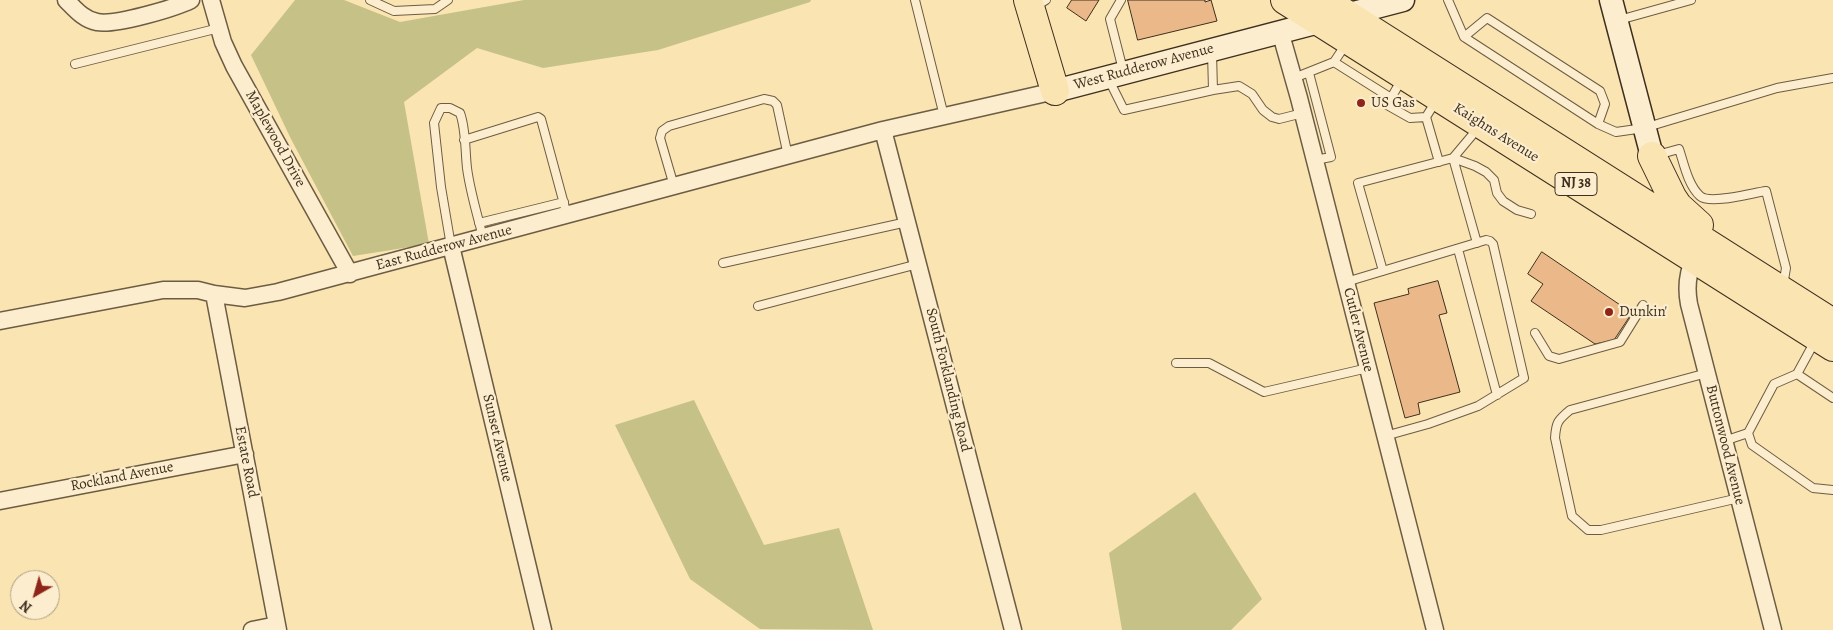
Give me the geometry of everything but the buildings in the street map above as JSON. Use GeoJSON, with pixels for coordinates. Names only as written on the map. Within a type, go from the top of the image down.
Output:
{"type":"FeatureCollection","features":[{"type":"Feature","properties":{"kind":"highway","name":"Kaighns Avenue"},"geometry":{"type":"LineString","coordinates":[[1285,0],[1321,10],[1343,39],[1405,75],[1432,107],[1481,124],[1694,259],[1828,336]]}},
{"type":"Feature","properties":{"kind":"highway"},"geometry":{"type":"LineString","coordinates":[[1035,3],[1055,91]]}},
{"type":"Feature","properties":{"kind":"highway","name":"Kaighns Avenue"},"geometry":{"type":"LineString","coordinates":[[1343,39],[1753,272],[1782,291],[1828,336]]}},
{"type":"Feature","properties":{"kind":"highway"},"geometry":{"type":"LineString","coordinates":[[1652,156],[1678,206],[1753,272]]}},
{"type":"Feature","properties":{"kind":"street"},"geometry":{"type":"LineString","coordinates":[[66,0],[80,15],[89,20],[98,23],[108,23],[164,10],[191,0]]}},
{"type":"Feature","properties":{"kind":"street","name":"Maplewood Drive"},"geometry":{"type":"LineString","coordinates":[[211,0],[219,28],[234,66],[350,274]]}},
{"type":"Feature","properties":{"kind":"street"},"geometry":{"type":"LineString","coordinates":[[1343,39],[1403,0]]}},
{"type":"Feature","properties":{"kind":"street","name":"West Rudderow Avenue"},"geometry":{"type":"LineString","coordinates":[[883,130],[1055,91],[1280,31],[1321,10]]}},
{"type":"Feature","properties":{"kind":"street"},"geometry":{"type":"LineString","coordinates":[[1614,10],[1652,156]]}},
{"type":"Feature","properties":{"kind":"street","name":"Cutler Avenue"},"geometry":{"type":"LineString","coordinates":[[1280,31],[1301,76],[1303,113],[1435,630]]}},
{"type":"Feature","properties":{"kind":"street","name":"East Rudderow Avenue"},"geometry":{"type":"LineString","coordinates":[[0,321],[163,290],[198,290],[245,298],[263,296],[451,246],[481,230],[565,208],[674,186],[883,130]]}},
{"type":"Feature","properties":{"kind":"street","name":"South Forklanding Road"},"geometry":{"type":"LineString","coordinates":[[883,130],[1013,630]]}},
{"type":"Feature","properties":{"kind":"street","name":"Sunset Avenue"},"geometry":{"type":"LineString","coordinates":[[451,246],[543,630]]}},
{"type":"Feature","properties":{"kind":"street","name":"Buttonwood Avenue"},"geometry":{"type":"LineString","coordinates":[[1694,259],[1688,274],[1688,294],[1773,630]]}},
{"type":"Feature","properties":{"kind":"street","name":"Estate Road"},"geometry":{"type":"LineString","coordinates":[[214,294],[277,628]]}},
{"type":"Feature","properties":{"kind":"street","name":"Rockland Avenue"},"geometry":{"type":"LineString","coordinates":[[0,501],[245,454]]}},
{"type":"Feature","properties":{"kind":"street"},"geometry":{"type":"LineString","coordinates":[[252,630],[277,628]]}},
{"type":"Feature","properties":{"kind":"lane"},"geometry":{"type":"LineString","coordinates":[[370,0],[394,11],[436,9],[448,0]]}},
{"type":"Feature","properties":{"kind":"lane"},"geometry":{"type":"LineString","coordinates":[[915,0],[944,116]]}},
{"type":"Feature","properties":{"kind":"lane"},"geometry":{"type":"LineString","coordinates":[[1121,0],[1110,19],[1116,74],[1124,110],[1213,90],[1240,86],[1252,94],[1263,110],[1272,117],[1279,119],[1303,113]]}},
{"type":"Feature","properties":{"kind":"lane"},"geometry":{"type":"LineString","coordinates":[[1448,0],[1464,37],[1598,124],[1616,132],[1644,128],[1777,88],[1833,78]]}},
{"type":"Feature","properties":{"kind":"lane"},"geometry":{"type":"LineString","coordinates":[[1614,10],[1691,0]]}},
{"type":"Feature","properties":{"kind":"lane"},"geometry":{"type":"LineString","coordinates":[[1464,37],[1487,18],[1600,92],[1605,104],[1598,124]]}},
{"type":"Feature","properties":{"kind":"lane"},"geometry":{"type":"LineString","coordinates":[[75,64],[219,28]]}},
{"type":"Feature","properties":{"kind":"lane"},"geometry":{"type":"LineString","coordinates":[[1315,160],[1331,156],[1301,76],[1343,39],[1391,98]]}},
{"type":"Feature","properties":{"kind":"lane"},"geometry":{"type":"LineString","coordinates":[[1212,49],[1213,90]]}},
{"type":"Feature","properties":{"kind":"lane"},"geometry":{"type":"LineString","coordinates":[[1405,75],[1387,105],[1410,118],[1432,107],[1439,162]]}},
{"type":"Feature","properties":{"kind":"lane"},"geometry":{"type":"LineString","coordinates":[[674,186],[660,138],[662,130],[669,126],[764,99],[773,101],[777,105],[788,156]]}},
{"type":"Feature","properties":{"kind":"lane"},"geometry":{"type":"LineString","coordinates":[[451,246],[441,187],[434,123],[441,108],[450,108],[460,113],[464,123],[464,140],[472,196],[481,230]]}},
{"type":"Feature","properties":{"kind":"lane"},"geometry":{"type":"LineString","coordinates":[[464,140],[538,117],[541,119],[565,208]]}},
{"type":"Feature","properties":{"kind":"lane"},"geometry":{"type":"LineString","coordinates":[[1383,271],[1358,183],[1453,158],[1481,124]]}},
{"type":"Feature","properties":{"kind":"lane"},"geometry":{"type":"LineString","coordinates":[[1652,156],[1680,149],[1689,180],[1700,196],[1709,201],[1766,191],[1786,268],[1782,291]]}},
{"type":"Feature","properties":{"kind":"lane"},"geometry":{"type":"LineString","coordinates":[[1453,158],[1486,172],[1494,180],[1497,193],[1503,201],[1516,210],[1531,214]]}},
{"type":"Feature","properties":{"kind":"lane"},"geometry":{"type":"LineString","coordinates":[[1453,158],[1477,243]]}},
{"type":"Feature","properties":{"kind":"lane"},"geometry":{"type":"LineString","coordinates":[[723,263],[907,222]]}},
{"type":"Feature","properties":{"kind":"lane"},"geometry":{"type":"LineString","coordinates":[[1346,282],[1486,240],[1493,244],[1524,378],[1478,406],[1428,424],[1385,436]]}},
{"type":"Feature","properties":{"kind":"lane"},"geometry":{"type":"LineString","coordinates":[[1458,249],[1497,395]]}},
{"type":"Feature","properties":{"kind":"lane"},"geometry":{"type":"LineString","coordinates":[[758,306],[918,264]]}},
{"type":"Feature","properties":{"kind":"lane"},"geometry":{"type":"LineString","coordinates":[[1536,333],[1549,356],[1559,359],[1620,342],[1643,305]]}},
{"type":"Feature","properties":{"kind":"lane"},"geometry":{"type":"LineString","coordinates":[[1724,441],[1748,433],[1774,384],[1797,374],[1828,336]]}},
{"type":"Feature","properties":{"kind":"lane"},"geometry":{"type":"LineString","coordinates":[[1176,363],[1209,363],[1264,392],[1368,368]]}},
{"type":"Feature","properties":{"kind":"lane"},"geometry":{"type":"LineString","coordinates":[[1707,373],[1570,410],[1559,419],[1556,425],[1555,438],[1572,516],[1588,530],[1601,530],[1739,498]]}},
{"type":"Feature","properties":{"kind":"lane"},"geometry":{"type":"LineString","coordinates":[[1797,374],[1833,398]]}},
{"type":"Feature","properties":{"kind":"lane"},"geometry":{"type":"LineString","coordinates":[[1748,433],[1752,445],[1813,488],[1833,490]]}},
{"type":"Feature","properties":{"kind":"shaded area"},"geometry":{"type":"Polygon","coordinates":[[[295,0],[344,0],[400,22],[524,0],[811,0],[810,2],[658,50],[543,68],[477,48],[404,102],[429,244],[353,256],[291,139],[251,55],[295,0]]]}},
{"type":"Feature","properties":{"kind":"shaded area"},"geometry":{"type":"Polygon","coordinates":[[[694,400],[764,545],[839,528],[873,630],[760,629],[690,579],[615,425],[694,400]]]}},
{"type":"Feature","properties":{"kind":"shaded area"},"geometry":{"type":"Polygon","coordinates":[[[1195,492],[1262,599],[1231,630],[1122,630],[1109,553],[1195,492]]]}},
{"type":"Feature","properties":{"kind":"place","name":"US Gas"},"geometry":{"type":"Point","coordinates":[1361,103]}},
{"type":"Feature","properties":{"kind":"place","name":"Dunkin'"},"geometry":{"type":"Point","coordinates":[1609,312]}}]}
